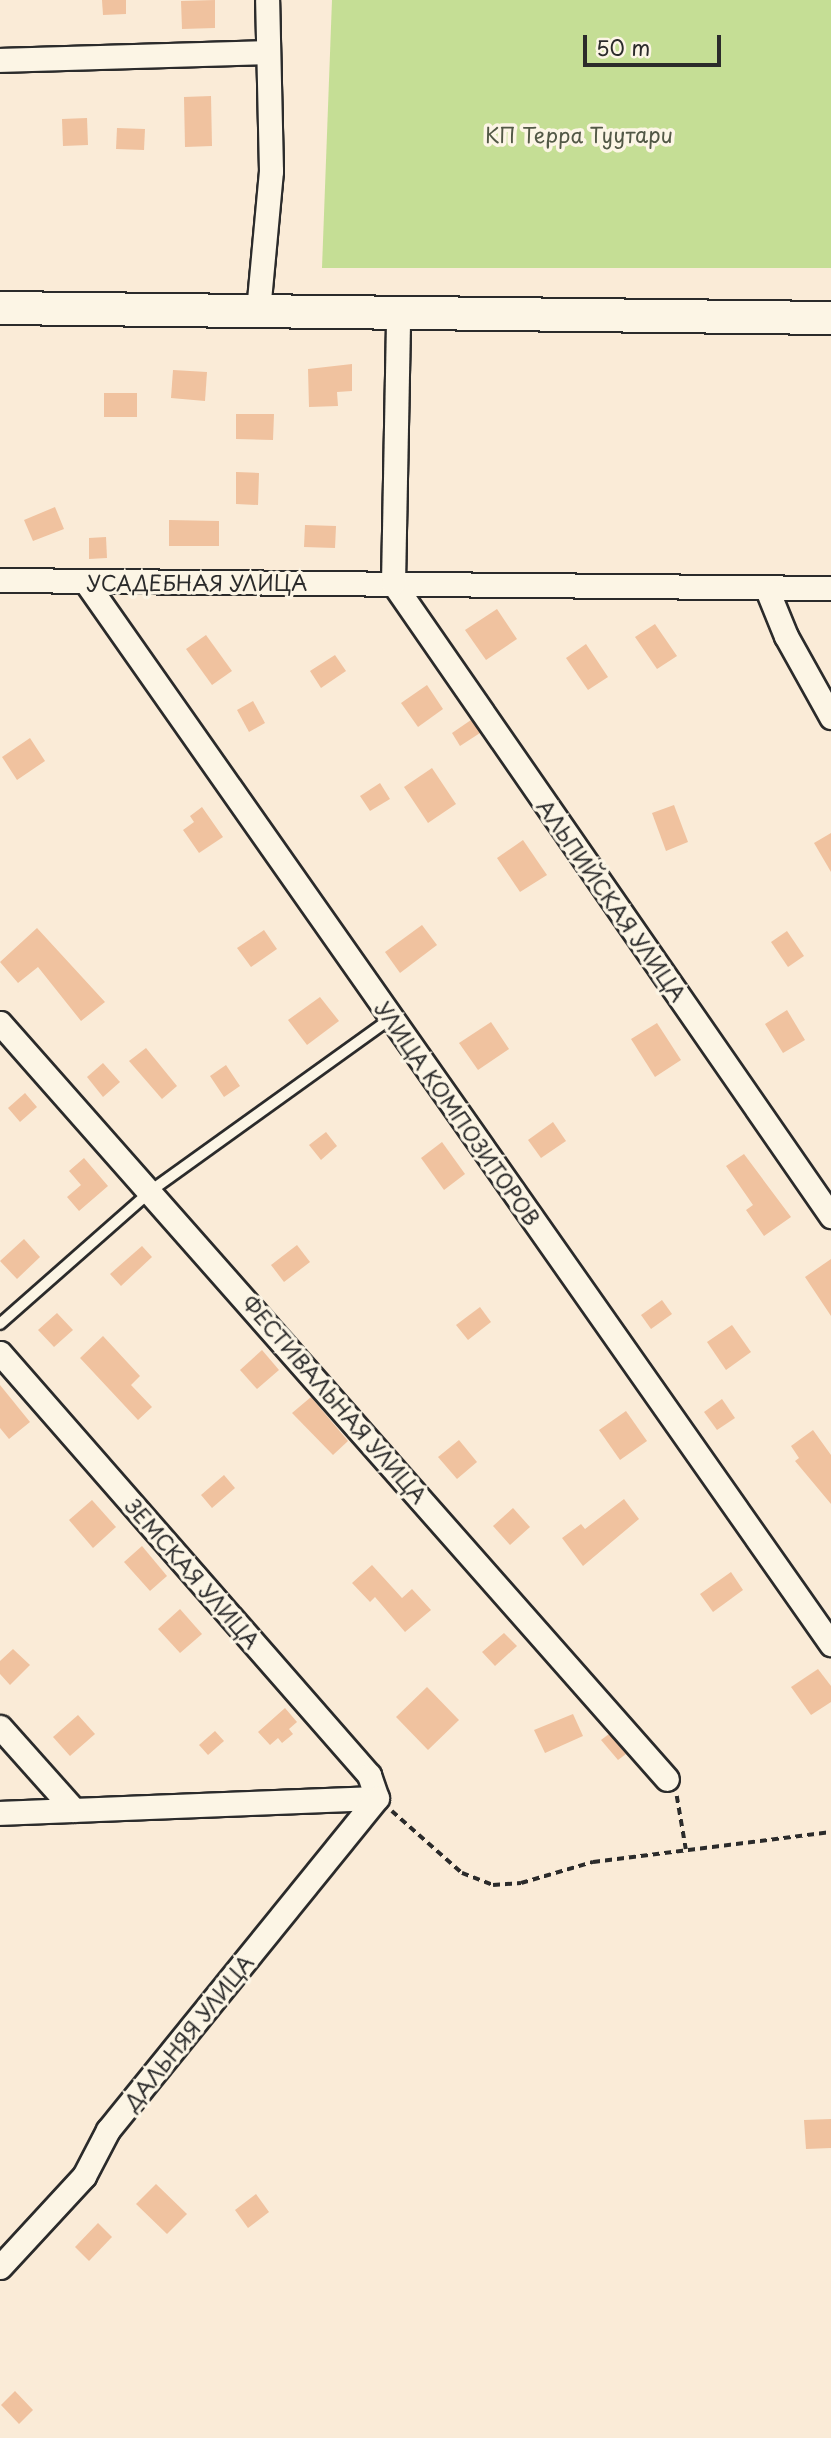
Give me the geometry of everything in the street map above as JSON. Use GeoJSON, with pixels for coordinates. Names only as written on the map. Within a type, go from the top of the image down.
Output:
{"type":"FeatureCollection","features":[{"type":"Feature","properties":{"kind":"street"},"geometry":{"type":"LineString","coordinates":[[258,311],[271,171],[267,0]]}},
{"type":"Feature","properties":{"kind":"street"},"geometry":{"type":"LineString","coordinates":[[0,60],[267,52]]}},
{"type":"Feature","properties":{"kind":"street"},"geometry":{"type":"LineString","coordinates":[[0,308],[831,318]]}},
{"type":"Feature","properties":{"kind":"street"},"geometry":{"type":"LineString","coordinates":[[393,583],[398,313]]}},
{"type":"Feature","properties":{"kind":"street","name":"УСАДЕБНАЯ УЛИЦА"},"geometry":{"type":"LineString","coordinates":[[0,580],[831,588]]}},
{"type":"Feature","properties":{"kind":"street","name":"УЛИЦА КОМПОЗИТОРОВ"},"geometry":{"type":"LineString","coordinates":[[85,581],[831,1644]]}},
{"type":"Feature","properties":{"kind":"street","name":"АЛЬПИЙСКАЯ УЛИЦА"},"geometry":{"type":"LineString","coordinates":[[393,583],[831,1216]]}},
{"type":"Feature","properties":{"kind":"street"},"geometry":{"type":"LineString","coordinates":[[766,587],[786,636],[831,717]]}},
{"type":"Feature","properties":{"kind":"street","name":"ФЕСТИВАЛЬНАЯ УЛИЦА"},"geometry":{"type":"LineString","coordinates":[[0,1023],[152,1190],[667,1779]]}},
{"type":"Feature","properties":{"kind":"street","name":"ЗЕМСКАЯ УЛИЦА"},"geometry":{"type":"LineString","coordinates":[[0,1353],[369,1775],[377,1798]]}},
{"type":"Feature","properties":{"kind":"street"},"geometry":{"type":"LineString","coordinates":[[0,1727],[74,1810]]}},
{"type":"Feature","properties":{"kind":"street"},"geometry":{"type":"LineString","coordinates":[[0,1813],[377,1798]]}},
{"type":"Feature","properties":{"kind":"street","name":"ДАЛЬНЯЯ УЛИЦА"},"geometry":{"type":"LineString","coordinates":[[0,2267],[84,2176],[108,2130],[377,1798]]}},
{"type":"Feature","properties":{"kind":"lane"},"geometry":{"type":"LineString","coordinates":[[0,1324],[152,1190],[391,1018]]}},
{"type":"Feature","properties":{"kind":"path"},"geometry":{"type":"LineString","coordinates":[[667,1779],[682,1813],[686,1849]]}},
{"type":"Feature","properties":{"kind":"path"},"geometry":{"type":"LineString","coordinates":[[377,1798],[462,1873],[493,1885],[521,1883],[593,1862],[831,1832]]}},
{"type":"Feature","properties":{"kind":"green space","name":"КП Терра Туутари"},"geometry":{"type":"Polygon","coordinates":[[[332,0],[831,0],[831,268],[322,268],[332,0]]]}},
{"type":"Feature","properties":{"kind":"building"},"geometry":{"type":"Polygon","coordinates":[[[102,0],[126,0],[126,14],[103,15],[102,0]]]}},
{"type":"Feature","properties":{"kind":"building"},"geometry":{"type":"Polygon","coordinates":[[[215,0],[215,28],[182,29],[181,1],[215,0]]]}},
{"type":"Feature","properties":{"kind":"building"},"geometry":{"type":"Polygon","coordinates":[[[211,96],[212,146],[185,147],[184,97],[211,96]]]}},
{"type":"Feature","properties":{"kind":"building"},"geometry":{"type":"Polygon","coordinates":[[[87,118],[88,145],[63,146],[62,119],[87,118]]]}},
{"type":"Feature","properties":{"kind":"building"},"geometry":{"type":"Polygon","coordinates":[[[117,128],[145,129],[144,150],[116,149],[117,128]]]}},
{"type":"Feature","properties":{"kind":"building"},"geometry":{"type":"Polygon","coordinates":[[[352,364],[352,391],[337,392],[338,406],[309,407],[308,369],[352,364]]]}},
{"type":"Feature","properties":{"kind":"building"},"geometry":{"type":"Polygon","coordinates":[[[173,370],[207,372],[205,401],[171,398],[173,370]]]}},
{"type":"Feature","properties":{"kind":"building"},"geometry":{"type":"Polygon","coordinates":[[[104,393],[137,393],[137,417],[104,417],[104,393]]]}},
{"type":"Feature","properties":{"kind":"building"},"geometry":{"type":"Polygon","coordinates":[[[236,414],[274,414],[273,440],[236,439],[236,414]]]}},
{"type":"Feature","properties":{"kind":"building"},"geometry":{"type":"Polygon","coordinates":[[[236,472],[259,473],[258,505],[236,504],[236,472]]]}},
{"type":"Feature","properties":{"kind":"building"},"geometry":{"type":"Polygon","coordinates":[[[55,507],[64,529],[33,541],[24,520],[55,507]]]}},
{"type":"Feature","properties":{"kind":"building"},"geometry":{"type":"Polygon","coordinates":[[[169,520],[219,521],[219,546],[169,546],[169,520]]]}},
{"type":"Feature","properties":{"kind":"building"},"geometry":{"type":"Polygon","coordinates":[[[305,525],[336,526],[335,548],[304,547],[305,525]]]}},
{"type":"Feature","properties":{"kind":"building"},"geometry":{"type":"Polygon","coordinates":[[[106,537],[107,558],[89,559],[89,538],[106,537]]]}},
{"type":"Feature","properties":{"kind":"building"},"geometry":{"type":"Polygon","coordinates":[[[497,609],[517,639],[486,660],[465,630],[497,609]]]}},
{"type":"Feature","properties":{"kind":"building"},"geometry":{"type":"Polygon","coordinates":[[[655,624],[677,656],[657,669],[635,637],[655,624]]]}},
{"type":"Feature","properties":{"kind":"building"},"geometry":{"type":"Polygon","coordinates":[[[206,635],[232,671],[212,685],[186,649],[206,635]]]}},
{"type":"Feature","properties":{"kind":"building"},"geometry":{"type":"Polygon","coordinates":[[[586,644],[608,677],[588,690],[566,658],[586,644]]]}},
{"type":"Feature","properties":{"kind":"building"},"geometry":{"type":"Polygon","coordinates":[[[335,655],[346,671],[321,688],[310,671],[335,655]]]}},
{"type":"Feature","properties":{"kind":"building"},"geometry":{"type":"Polygon","coordinates":[[[427,685],[443,709],[418,727],[401,703],[427,685]]]}},
{"type":"Feature","properties":{"kind":"building"},"geometry":{"type":"Polygon","coordinates":[[[253,701],[265,723],[249,732],[237,710],[253,701]]]}},
{"type":"Feature","properties":{"kind":"building"},"geometry":{"type":"Polygon","coordinates":[[[471,720],[480,733],[460,746],[452,733],[471,720]]]}},
{"type":"Feature","properties":{"kind":"building"},"geometry":{"type":"Polygon","coordinates":[[[30,738],[45,761],[17,780],[2,757],[30,738]]]}},
{"type":"Feature","properties":{"kind":"building"},"geometry":{"type":"Polygon","coordinates":[[[432,768],[456,804],[428,823],[404,787],[432,768]]]}},
{"type":"Feature","properties":{"kind":"building"},"geometry":{"type":"Polygon","coordinates":[[[380,783],[390,799],[370,811],[360,796],[380,783]]]}},
{"type":"Feature","properties":{"kind":"building"},"geometry":{"type":"Polygon","coordinates":[[[674,805],[688,842],[666,851],[652,813],[674,805]]]}},
{"type":"Feature","properties":{"kind":"building"},"geometry":{"type":"Polygon","coordinates":[[[202,807],[223,837],[199,853],[183,830],[194,822],[190,816],[202,807]]]}},
{"type":"Feature","properties":{"kind":"building"},"geometry":{"type":"Polygon","coordinates":[[[831,833],[831,872],[814,843],[831,833]]]}},
{"type":"Feature","properties":{"kind":"building"},"geometry":{"type":"Polygon","coordinates":[[[523,840],[547,875],[520,892],[497,858],[523,840]]]}},
{"type":"Feature","properties":{"kind":"building"},"geometry":{"type":"Polygon","coordinates":[[[422,925],[437,945],[400,973],[385,952],[422,925]]]}},
{"type":"Feature","properties":{"kind":"building"},"geometry":{"type":"Polygon","coordinates":[[[37,928],[105,1002],[81,1021],[38,967],[18,983],[0,962],[37,928]]]}},
{"type":"Feature","properties":{"kind":"building"},"geometry":{"type":"Polygon","coordinates":[[[264,930],[277,949],[251,967],[237,948],[264,930]]]}},
{"type":"Feature","properties":{"kind":"building"},"geometry":{"type":"Polygon","coordinates":[[[787,931],[804,956],[788,967],[771,942],[787,931]]]}},
{"type":"Feature","properties":{"kind":"building"},"geometry":{"type":"Polygon","coordinates":[[[320,997],[339,1021],[307,1045],[288,1020],[320,997]]]}},
{"type":"Feature","properties":{"kind":"building"},"geometry":{"type":"Polygon","coordinates":[[[787,1010],[805,1040],[783,1053],[765,1024],[787,1010]]]}},
{"type":"Feature","properties":{"kind":"building"},"geometry":{"type":"Polygon","coordinates":[[[491,1022],[509,1049],[478,1070],[459,1043],[491,1022]]]}},
{"type":"Feature","properties":{"kind":"building"},"geometry":{"type":"Polygon","coordinates":[[[657,1023],[681,1060],[655,1077],[631,1039],[657,1023]]]}},
{"type":"Feature","properties":{"kind":"building"},"geometry":{"type":"Polygon","coordinates":[[[146,1048],[177,1086],[162,1099],[129,1061],[146,1048]]]}},
{"type":"Feature","properties":{"kind":"building"},"geometry":{"type":"Polygon","coordinates":[[[103,1063],[120,1082],[103,1097],[87,1077],[103,1063]]]}},
{"type":"Feature","properties":{"kind":"building"},"geometry":{"type":"Polygon","coordinates":[[[226,1065],[240,1086],[224,1097],[210,1076],[226,1065]]]}},
{"type":"Feature","properties":{"kind":"building"},"geometry":{"type":"Polygon","coordinates":[[[25,1093],[37,1107],[20,1122],[8,1108],[25,1093]]]}},
{"type":"Feature","properties":{"kind":"building"},"geometry":{"type":"Polygon","coordinates":[[[553,1122],[566,1141],[541,1158],[528,1140],[553,1122]]]}},
{"type":"Feature","properties":{"kind":"building"},"geometry":{"type":"Polygon","coordinates":[[[326,1132],[337,1146],[321,1160],[309,1145],[326,1132]]]}},
{"type":"Feature","properties":{"kind":"building"},"geometry":{"type":"Polygon","coordinates":[[[442,1142],[465,1174],[444,1190],[421,1158],[442,1142]]]}},
{"type":"Feature","properties":{"kind":"building"},"geometry":{"type":"Polygon","coordinates":[[[744,1154],[791,1217],[764,1236],[746,1210],[753,1205],[726,1166],[744,1154]]]}},
{"type":"Feature","properties":{"kind":"building"},"geometry":{"type":"Polygon","coordinates":[[[84,1158],[108,1186],[79,1211],[67,1197],[81,1185],[69,1171],[84,1158]]]}},
{"type":"Feature","properties":{"kind":"building"},"geometry":{"type":"Polygon","coordinates":[[[24,1239],[40,1257],[17,1279],[0,1261],[24,1239]]]}},
{"type":"Feature","properties":{"kind":"building"},"geometry":{"type":"Polygon","coordinates":[[[297,1245],[310,1262],[284,1282],[271,1265],[297,1245]]]}},
{"type":"Feature","properties":{"kind":"building"},"geometry":{"type":"Polygon","coordinates":[[[142,1246],[152,1257],[121,1286],[110,1274],[142,1246]]]}},
{"type":"Feature","properties":{"kind":"building"},"geometry":{"type":"Polygon","coordinates":[[[831,1259],[831,1316],[805,1277],[831,1259]]]}},
{"type":"Feature","properties":{"kind":"building"},"geometry":{"type":"Polygon","coordinates":[[[662,1300],[672,1314],[651,1329],[641,1315],[662,1300]]]}},
{"type":"Feature","properties":{"kind":"building"},"geometry":{"type":"Polygon","coordinates":[[[480,1307],[491,1322],[468,1340],[456,1325],[480,1307]]]}},
{"type":"Feature","properties":{"kind":"building"},"geometry":{"type":"Polygon","coordinates":[[[57,1313],[73,1330],[54,1347],[38,1330],[57,1313]]]}},
{"type":"Feature","properties":{"kind":"building"},"geometry":{"type":"Polygon","coordinates":[[[732,1325],[751,1352],[726,1370],[707,1342],[732,1325]]]}},
{"type":"Feature","properties":{"kind":"building"},"geometry":{"type":"Polygon","coordinates":[[[103,1336],[140,1376],[131,1385],[152,1407],[138,1420],[80,1358],[103,1336]]]}},
{"type":"Feature","properties":{"kind":"building"},"geometry":{"type":"Polygon","coordinates":[[[262,1350],[279,1370],[257,1389],[240,1370],[262,1350]]]}},
{"type":"Feature","properties":{"kind":"building"},"geometry":{"type":"Polygon","coordinates":[[[0,1385],[30,1422],[9,1439],[0,1428],[0,1385]]]}},
{"type":"Feature","properties":{"kind":"building"},"geometry":{"type":"Polygon","coordinates":[[[311,1397],[348,1441],[333,1455],[292,1413],[311,1397]]]}},
{"type":"Feature","properties":{"kind":"building"},"geometry":{"type":"Polygon","coordinates":[[[722,1399],[735,1418],[717,1430],[704,1412],[722,1399]]]}},
{"type":"Feature","properties":{"kind":"building"},"geometry":{"type":"Polygon","coordinates":[[[626,1411],[647,1441],[620,1460],[599,1430],[626,1411]]]}},
{"type":"Feature","properties":{"kind":"building"},"geometry":{"type":"Polygon","coordinates":[[[813,1430],[831,1455],[831,1504],[795,1461],[799,1458],[791,1446],[813,1430]]]}},
{"type":"Feature","properties":{"kind":"building"},"geometry":{"type":"Polygon","coordinates":[[[459,1440],[477,1462],[457,1479],[438,1457],[459,1440]]]}},
{"type":"Feature","properties":{"kind":"building"},"geometry":{"type":"Polygon","coordinates":[[[224,1475],[235,1488],[212,1508],[201,1495],[224,1475]]]}},
{"type":"Feature","properties":{"kind":"building"},"geometry":{"type":"Polygon","coordinates":[[[624,1499],[639,1519],[583,1566],[562,1538],[581,1524],[585,1529],[624,1499]]]}},
{"type":"Feature","properties":{"kind":"building"},"geometry":{"type":"Polygon","coordinates":[[[92,1500],[116,1527],[93,1548],[69,1520],[92,1500]]]}},
{"type":"Feature","properties":{"kind":"building"},"geometry":{"type":"Polygon","coordinates":[[[513,1508],[530,1527],[510,1545],[493,1526],[513,1508]]]}},
{"type":"Feature","properties":{"kind":"building"},"geometry":{"type":"Polygon","coordinates":[[[142,1546],[167,1576],[150,1591],[124,1562],[142,1546]]]}},
{"type":"Feature","properties":{"kind":"building"},"geometry":{"type":"Polygon","coordinates":[[[372,1565],[402,1598],[412,1589],[431,1610],[405,1632],[375,1597],[370,1602],[352,1583],[372,1565]]]}},
{"type":"Feature","properties":{"kind":"building"},"geometry":{"type":"Polygon","coordinates":[[[731,1572],[743,1590],[713,1612],[700,1594],[731,1572]]]}},
{"type":"Feature","properties":{"kind":"building"},"geometry":{"type":"Polygon","coordinates":[[[180,1609],[202,1634],[180,1653],[158,1629],[180,1609]]]}},
{"type":"Feature","properties":{"kind":"building"},"geometry":{"type":"Polygon","coordinates":[[[504,1633],[517,1646],[495,1666],[482,1652],[504,1633]]]}},
{"type":"Feature","properties":{"kind":"building"},"geometry":{"type":"Polygon","coordinates":[[[13,1649],[30,1665],[10,1685],[0,1674],[0,1661],[13,1649]]]}},
{"type":"Feature","properties":{"kind":"building"},"geometry":{"type":"Polygon","coordinates":[[[818,1669],[831,1686],[831,1702],[811,1715],[791,1687],[818,1669]]]}},
{"type":"Feature","properties":{"kind":"building"},"geometry":{"type":"Polygon","coordinates":[[[427,1687],[459,1720],[428,1750],[396,1717],[427,1687]]]}},
{"type":"Feature","properties":{"kind":"building"},"geometry":{"type":"Polygon","coordinates":[[[285,1708],[297,1722],[289,1729],[293,1734],[282,1743],[278,1738],[270,1745],[258,1732],[285,1708]]]}},
{"type":"Feature","properties":{"kind":"building"},"geometry":{"type":"Polygon","coordinates":[[[573,1714],[583,1736],[545,1753],[534,1730],[573,1714]]]}},
{"type":"Feature","properties":{"kind":"building"},"geometry":{"type":"Polygon","coordinates":[[[78,1715],[95,1734],[70,1756],[53,1737],[78,1715]]]}},
{"type":"Feature","properties":{"kind":"building"},"geometry":{"type":"Polygon","coordinates":[[[215,1731],[224,1741],[208,1755],[199,1745],[215,1731]]]}},
{"type":"Feature","properties":{"kind":"building"},"geometry":{"type":"Polygon","coordinates":[[[609,1734],[626,1754],[618,1760],[601,1740],[609,1734]]]}},
{"type":"Feature","properties":{"kind":"building"},"geometry":{"type":"Polygon","coordinates":[[[831,2119],[831,2148],[806,2149],[804,2120],[831,2119]]]}},
{"type":"Feature","properties":{"kind":"building"},"geometry":{"type":"Polygon","coordinates":[[[156,2184],[187,2214],[167,2234],[136,2204],[156,2184]]]}},
{"type":"Feature","properties":{"kind":"building"},"geometry":{"type":"Polygon","coordinates":[[[256,2194],[269,2212],[248,2228],[235,2210],[256,2194]]]}},
{"type":"Feature","properties":{"kind":"building"},"geometry":{"type":"Polygon","coordinates":[[[98,2223],[112,2237],[89,2261],[75,2247],[98,2223]]]}},
{"type":"Feature","properties":{"kind":"building"},"geometry":{"type":"Polygon","coordinates":[[[15,2391],[33,2410],[19,2424],[1,2405],[15,2391]]]}}]}
